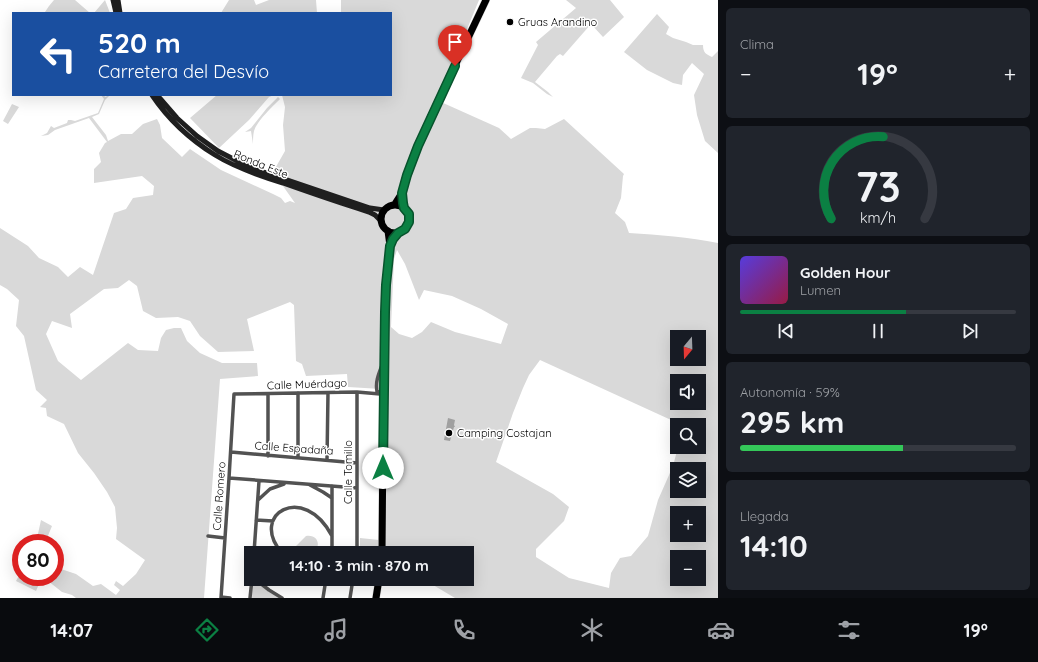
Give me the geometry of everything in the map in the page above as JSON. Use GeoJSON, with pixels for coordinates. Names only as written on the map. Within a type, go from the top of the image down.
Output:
{"type":"FeatureCollection","features":[{"type":"Feature","properties":{"kind":"highway"},"geometry":{"type":"LineString","coordinates":[[398,233],[388,231],[381,221],[381,217],[384,210],[394,204],[402,193],[418,146],[486,0]]}},
{"type":"Feature","properties":{"kind":"highway"},"geometry":{"type":"LineString","coordinates":[[402,193],[404,208]]}},
{"type":"Feature","properties":{"kind":"highway"},"geometry":{"type":"LineString","coordinates":[[390,246],[393,239],[398,233],[405,229],[409,222],[409,214],[404,208],[394,204]]}},
{"type":"Feature","properties":{"kind":"highway"},"geometry":{"type":"LineString","coordinates":[[382,546],[382,394],[386,285],[390,246],[388,231]]}},
{"type":"Feature","properties":{"kind":"highway"},"geometry":{"type":"LineString","coordinates":[[376,598],[378,586]]}},
{"type":"Feature","properties":{"kind":"main road"},"geometry":{"type":"LineString","coordinates":[[113,0],[116,12]]}},
{"type":"Feature","properties":{"kind":"main road"},"geometry":{"type":"LineString","coordinates":[[118,0],[120,12]]}},
{"type":"Feature","properties":{"kind":"main road","name":"Ronda Este"},"geometry":{"type":"LineString","coordinates":[[153,96],[175,123],[216,156],[260,176],[369,212],[376,215],[381,221]]}},
{"type":"Feature","properties":{"kind":"main road","name":"Ronda Este"},"geometry":{"type":"LineString","coordinates":[[158,96],[177,118],[197,136],[218,151],[243,164],[370,208],[384,210]]}},
{"type":"Feature","properties":{"kind":"street","name":"Calle Muérdago"},"geometry":{"type":"LineString","coordinates":[[234,394],[357,392],[382,394]]}},
{"type":"Feature","properties":{"kind":"street","name":"Calle Tomillo"},"geometry":{"type":"LineString","coordinates":[[357,392],[357,546]]}},
{"type":"Feature","properties":{"kind":"street"},"geometry":{"type":"LineString","coordinates":[[298,393],[298,458]]}},
{"type":"Feature","properties":{"kind":"street"},"geometry":{"type":"LineString","coordinates":[[327,460],[328,393]]}},
{"type":"Feature","properties":{"kind":"street","name":"Calle Romero"},"geometry":{"type":"LineString","coordinates":[[221,598],[234,394]]}},
{"type":"Feature","properties":{"kind":"street"},"geometry":{"type":"LineString","coordinates":[[268,394],[268,456]]}},
{"type":"Feature","properties":{"kind":"street","name":"Calle Espadaña"},"geometry":{"type":"LineString","coordinates":[[231,452],[357,463]]}},
{"type":"Feature","properties":{"kind":"street"},"geometry":{"type":"LineString","coordinates":[[229,478],[357,488]]}},
{"type":"Feature","properties":{"kind":"street"},"geometry":{"type":"LineString","coordinates":[[254,546],[259,481]]}},
{"type":"Feature","properties":{"kind":"street"},"geometry":{"type":"LineString","coordinates":[[258,500],[270,489],[289,482]]}},
{"type":"Feature","properties":{"kind":"street"},"geometry":{"type":"LineString","coordinates":[[306,484],[318,489],[332,498]]}},
{"type":"Feature","properties":{"kind":"street"},"geometry":{"type":"LineString","coordinates":[[331,546],[332,486]]}},
{"type":"Feature","properties":{"kind":"street"},"geometry":{"type":"LineString","coordinates":[[277,546],[272,530],[273,521],[277,514],[283,509],[292,507],[303,508],[311,512],[321,520],[332,536]]}},
{"type":"Feature","properties":{"kind":"street"},"geometry":{"type":"LineString","coordinates":[[256,520],[273,521]]}},
{"type":"Feature","properties":{"kind":"street"},"geometry":{"type":"LineString","coordinates":[[208,536],[225,538]]}},
{"type":"Feature","properties":{"kind":"street"},"geometry":{"type":"LineString","coordinates":[[250,598],[252,586]]}},
{"type":"Feature","properties":{"kind":"street"},"geometry":{"type":"LineString","coordinates":[[263,586],[282,598]]}},
{"type":"Feature","properties":{"kind":"street"},"geometry":{"type":"LineString","coordinates":[[323,598],[325,586]]}},
{"type":"Feature","properties":{"kind":"street"},"geometry":{"type":"LineString","coordinates":[[350,598],[352,586]]}},
{"type":"Feature","properties":{"kind":"street"},"geometry":{"type":"LineString","coordinates":[[221,598],[230,598]]}},
{"type":"Feature","properties":{"kind":"shaded area"},"geometry":{"type":"Polygon","coordinates":[[[54,0],[75,0],[89,12],[45,12],[54,0]]]}},
{"type":"Feature","properties":{"kind":"shaded area"},"geometry":{"type":"Polygon","coordinates":[[[105,0],[110,12],[95,12],[105,0]]]}},
{"type":"Feature","properties":{"kind":"shaded area"},"geometry":{"type":"Polygon","coordinates":[[[229,0],[254,0],[256,5],[269,0],[316,0],[317,12],[222,12],[229,0]]]}},
{"type":"Feature","properties":{"kind":"shaded area"},"geometry":{"type":"Polygon","coordinates":[[[341,0],[479,0],[417,151],[429,131],[441,102],[499,128],[511,139],[530,128],[545,129],[564,119],[624,174],[621,198],[615,213],[625,222],[629,233],[663,235],[718,243],[718,598],[455,598],[435,586],[474,586],[474,546],[381,546],[381,389],[348,387],[347,374],[306,376],[302,364],[296,361],[294,305],[290,302],[247,319],[254,351],[218,352],[200,336],[190,321],[178,317],[156,318],[143,311],[137,286],[129,280],[118,288],[104,289],[70,314],[72,328],[52,321],[46,334],[58,361],[81,380],[128,343],[138,350],[158,351],[161,338],[166,330],[174,328],[181,328],[187,341],[200,353],[222,363],[257,363],[258,376],[220,379],[204,598],[76,598],[62,592],[54,586],[64,586],[64,570],[76,574],[93,586],[101,584],[116,595],[120,590],[114,585],[116,581],[123,586],[136,574],[145,560],[116,539],[117,528],[115,507],[107,492],[78,453],[64,424],[47,416],[46,408],[40,407],[47,400],[36,390],[24,336],[16,326],[19,300],[0,285],[0,228],[28,246],[39,258],[58,267],[68,277],[80,267],[93,275],[114,213],[126,209],[133,198],[153,195],[154,186],[142,176],[94,183],[94,169],[101,162],[99,153],[107,142],[89,118],[55,130],[48,135],[41,136],[47,133],[51,126],[54,128],[67,123],[68,120],[75,121],[98,113],[104,99],[102,96],[109,96],[105,100],[99,114],[92,117],[106,135],[108,141],[121,134],[132,134],[143,124],[157,119],[160,125],[162,138],[182,157],[190,149],[221,170],[281,198],[285,203],[290,201],[295,203],[273,172],[285,151],[283,125],[285,107],[282,96],[392,96],[392,12],[341,12],[341,0]],[[397,250],[394,259],[391,327],[399,334],[412,338],[422,332],[431,322],[455,332],[501,344],[508,324],[481,309],[452,296],[424,290],[419,300],[405,264],[397,250]],[[540,360],[529,375],[523,388],[496,462],[553,494],[569,507],[564,521],[536,549],[536,557],[569,578],[609,588],[611,573],[620,558],[631,556],[648,536],[658,500],[670,473],[670,498],[706,498],[706,462],[674,462],[676,454],[706,454],[706,418],[670,418],[670,420],[540,360]]]}},
{"type":"Feature","properties":{"kind":"shaded area"},"geometry":{"type":"Polygon","coordinates":[[[566,0],[610,0],[624,17],[603,37],[591,24],[563,56],[560,54],[557,56],[535,82],[553,97],[533,83],[521,78],[538,45],[536,42],[576,8],[566,0]]]}},
{"type":"Feature","properties":{"kind":"shaded area"},"geometry":{"type":"Polygon","coordinates":[[[657,14],[669,27],[666,34],[693,45],[703,45],[705,53],[712,57],[718,51],[718,153],[705,141],[697,115],[694,95],[704,74],[692,63],[683,75],[682,85],[673,83],[647,70],[624,52],[657,14]]]}},
{"type":"Feature","properties":{"kind":"shaded area"},"geometry":{"type":"Polygon","coordinates":[[[216,96],[272,96],[249,120],[219,148],[190,118],[216,96]]]}},
{"type":"Feature","properties":{"kind":"shaded area"},"geometry":{"type":"Polygon","coordinates":[[[278,97],[280,99],[258,123],[254,133],[253,144],[251,131],[245,132],[251,128],[278,97]]]}},
{"type":"Feature","properties":{"kind":"shaded area"},"geometry":{"type":"Polygon","coordinates":[[[12,104],[19,107],[8,124],[3,121],[12,104]]]}},
{"type":"Feature","properties":{"kind":"shaded area","name":"Camping Costajan"},"geometry":{"type":"Polygon","coordinates":[[[448,418],[455,420],[455,427],[450,441],[444,440],[448,418]]]}},
{"type":"Feature","properties":{"kind":"shaded area"},"geometry":{"type":"Polygon","coordinates":[[[41,520],[52,526],[49,534],[38,534],[41,520]]]}},
{"type":"Feature","properties":{"kind":"shaded area"},"geometry":{"type":"Polygon","coordinates":[[[306,536],[312,536],[318,543],[317,546],[296,546],[306,536]]]}},
{"type":"Feature","properties":{"kind":"shaded area"},"geometry":{"type":"Polygon","coordinates":[[[360,538],[379,540],[379,546],[360,546],[360,538]]]}},
{"type":"Feature","properties":{"kind":"shaded area"},"geometry":{"type":"Polygon","coordinates":[[[26,586],[38,586],[36,591],[26,586]]]}},
{"type":"Feature","properties":{"kind":"shaded area"},"geometry":{"type":"Polygon","coordinates":[[[253,586],[262,586],[280,598],[252,598],[253,586]]]}},
{"type":"Feature","properties":{"kind":"place","name":"Gruas Arandino"},"geometry":{"type":"Point","coordinates":[510,22]}},
{"type":"Feature","properties":{"kind":"place","name":"Camping Costajan"},"geometry":{"type":"Point","coordinates":[449,433]}},
{"type":"Feature","properties":{"kind":"route"},"geometry":{"type":"LineString","coordinates":[[383,468],[385,312],[390,246],[398,233],[402,232],[408,226],[410,218],[409,214],[404,208],[402,198],[407,175],[430,118],[455,66]]}}]}
